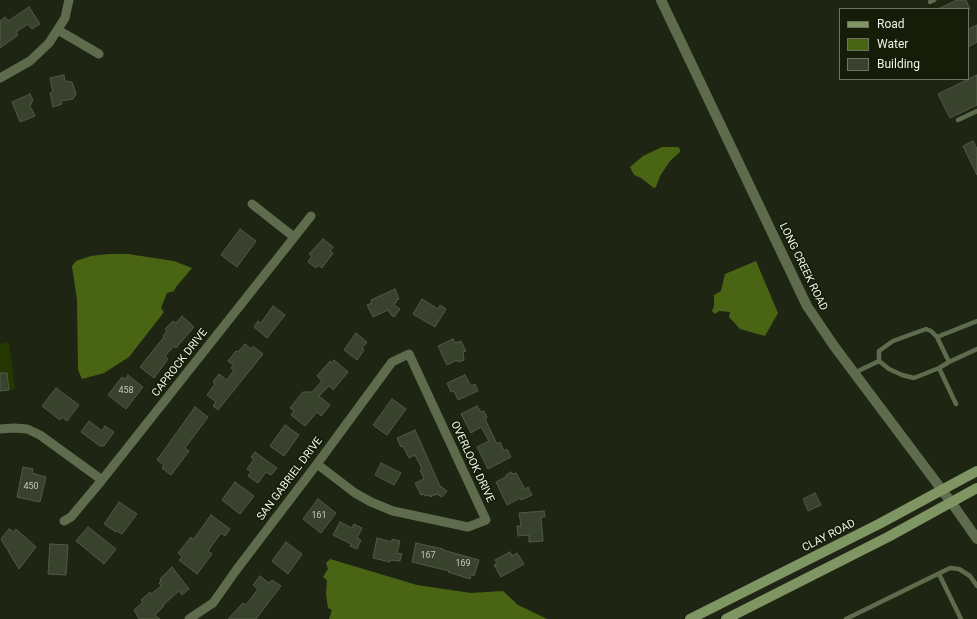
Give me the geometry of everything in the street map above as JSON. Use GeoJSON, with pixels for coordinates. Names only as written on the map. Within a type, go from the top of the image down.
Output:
{"type":"FeatureCollection","features":[{"type":"Feature","properties":{"kind":"main road","name":"CLAY ROAD"},"geometry":{"type":"LineString","coordinates":[[690,619],[879,524],[977,472]]}},
{"type":"Feature","properties":{"kind":"main road"},"geometry":{"type":"LineString","coordinates":[[726,619],[888,537],[977,488]]}},
{"type":"Feature","properties":{"kind":"street"},"geometry":{"type":"LineString","coordinates":[[0,78],[30,61],[49,43],[65,18],[69,0]]}},
{"type":"Feature","properties":{"kind":"street","name":"LONG CREEK ROAD"},"geometry":{"type":"LineString","coordinates":[[661,0],[807,306],[854,373],[977,539]]}},
{"type":"Feature","properties":{"kind":"street"},"geometry":{"type":"LineString","coordinates":[[58,30],[99,54]]}},
{"type":"Feature","properties":{"kind":"street"},"geometry":{"type":"LineString","coordinates":[[252,204],[294,237]]}},
{"type":"Feature","properties":{"kind":"street","name":"CAPROCK DRIVE"},"geometry":{"type":"LineString","coordinates":[[64,520],[72,517],[311,216]]}},
{"type":"Feature","properties":{"kind":"street","name":"SAN GABRIEL DRIVE"},"geometry":{"type":"LineString","coordinates":[[189,619],[212,603],[392,362],[409,354]]}},
{"type":"Feature","properties":{"kind":"street","name":"OVERLOOK DRIVE"},"geometry":{"type":"LineString","coordinates":[[317,464],[371,502],[393,510],[468,527],[486,520],[409,354]]}},
{"type":"Feature","properties":{"kind":"street"},"geometry":{"type":"LineString","coordinates":[[0,429],[26,429],[40,435],[102,480]]}},
{"type":"Feature","properties":{"kind":"lane"},"geometry":{"type":"LineString","coordinates":[[958,120],[977,111]]}},
{"type":"Feature","properties":{"kind":"lane"},"geometry":{"type":"LineString","coordinates":[[937,337],[977,321]]}},
{"type":"Feature","properties":{"kind":"lane"},"geometry":{"type":"LineString","coordinates":[[878,361],[879,351],[893,341],[913,332],[926,329],[931,331],[937,337],[949,362]]}},
{"type":"Feature","properties":{"kind":"lane"},"geometry":{"type":"LineString","coordinates":[[878,361],[889,369],[902,375],[914,378],[939,368],[977,349]]}},
{"type":"Feature","properties":{"kind":"lane"},"geometry":{"type":"LineString","coordinates":[[854,373],[878,361]]}},
{"type":"Feature","properties":{"kind":"lane"},"geometry":{"type":"LineString","coordinates":[[939,368],[956,404]]}},
{"type":"Feature","properties":{"kind":"lane"},"geometry":{"type":"LineString","coordinates":[[846,619],[950,568],[959,569],[970,576],[977,586]]}},
{"type":"Feature","properties":{"kind":"lane"},"geometry":{"type":"LineString","coordinates":[[939,574],[961,619]]}},
{"type":"Feature","properties":{"kind":"shaded area"},"geometry":{"type":"Polygon","coordinates":[[[9,342],[15,389],[0,391],[0,344],[9,342]]]}},
{"type":"Feature","properties":{"kind":"water"},"geometry":{"type":"Polygon","coordinates":[[[662,147],[678,147],[680,152],[670,161],[660,176],[656,187],[654,188],[641,178],[634,175],[630,167],[643,156],[662,147]]]}},
{"type":"Feature","properties":{"kind":"water"},"geometry":{"type":"Polygon","coordinates":[[[128,254],[174,261],[192,268],[174,291],[167,293],[161,308],[164,312],[129,357],[104,373],[82,379],[78,370],[77,300],[72,266],[76,261],[91,256],[128,254]]]}},
{"type":"Feature","properties":{"kind":"water"},"geometry":{"type":"Polygon","coordinates":[[[756,261],[778,313],[765,336],[740,329],[729,317],[730,312],[719,311],[715,314],[712,311],[714,306],[714,295],[721,291],[725,274],[756,261]]]}},
{"type":"Feature","properties":{"kind":"water"},"geometry":{"type":"Polygon","coordinates":[[[330,559],[417,585],[471,593],[503,591],[518,605],[547,619],[329,619],[332,610],[328,608],[326,594],[327,580],[323,577],[328,569],[326,563],[330,559]]]}},
{"type":"Feature","properties":{"kind":"building"},"geometry":{"type":"Polygon","coordinates":[[[957,0],[966,0],[970,9],[969,8],[940,8],[957,0]]]}},
{"type":"Feature","properties":{"kind":"building"},"geometry":{"type":"Polygon","coordinates":[[[29,7],[40,24],[32,29],[28,24],[16,32],[18,35],[0,48],[0,21],[5,17],[8,21],[29,7]]]}},
{"type":"Feature","properties":{"kind":"building"},"geometry":{"type":"Polygon","coordinates":[[[977,25],[977,42],[969,46],[969,29],[977,25]]]}},
{"type":"Feature","properties":{"kind":"building"},"geometry":{"type":"Polygon","coordinates":[[[64,75],[65,81],[72,82],[76,94],[73,99],[61,101],[62,104],[53,107],[50,93],[53,92],[50,78],[64,75]]]}},
{"type":"Feature","properties":{"kind":"building"},"geometry":{"type":"Polygon","coordinates":[[[977,75],[977,105],[950,118],[938,94],[977,75]]]}},
{"type":"Feature","properties":{"kind":"building"},"geometry":{"type":"Polygon","coordinates":[[[30,94],[33,100],[30,106],[35,116],[20,122],[12,102],[30,94]]]}},
{"type":"Feature","properties":{"kind":"building"},"geometry":{"type":"Polygon","coordinates":[[[973,141],[977,149],[977,175],[963,146],[973,141]]]}},
{"type":"Feature","properties":{"kind":"building"},"geometry":{"type":"Polygon","coordinates":[[[240,229],[256,241],[237,267],[221,255],[240,229]]]}},
{"type":"Feature","properties":{"kind":"building"},"geometry":{"type":"Polygon","coordinates":[[[323,239],[333,247],[330,251],[333,253],[322,268],[318,265],[316,268],[308,262],[312,256],[309,254],[323,239]]]}},
{"type":"Feature","properties":{"kind":"building"},"geometry":{"type":"Polygon","coordinates":[[[395,289],[399,299],[393,304],[400,309],[394,317],[388,310],[373,317],[367,305],[372,303],[371,300],[395,289]]]}},
{"type":"Feature","properties":{"kind":"building"},"geometry":{"type":"Polygon","coordinates":[[[422,299],[438,309],[440,305],[446,309],[435,327],[413,314],[422,299]]]}},
{"type":"Feature","properties":{"kind":"building"},"geometry":{"type":"Polygon","coordinates":[[[273,306],[285,315],[267,338],[254,327],[258,321],[261,323],[273,306]]]}},
{"type":"Feature","properties":{"kind":"building"},"geometry":{"type":"Polygon","coordinates":[[[182,316],[194,327],[176,348],[174,346],[165,356],[168,359],[154,378],[140,367],[164,337],[163,336],[167,331],[165,329],[173,321],[176,323],[182,316]]]}},
{"type":"Feature","properties":{"kind":"building"},"geometry":{"type":"Polygon","coordinates":[[[356,333],[367,342],[362,348],[364,350],[357,360],[344,350],[356,333]]]}},
{"type":"Feature","properties":{"kind":"building"},"geometry":{"type":"Polygon","coordinates":[[[453,339],[455,343],[461,341],[466,351],[463,352],[464,360],[458,362],[457,360],[447,365],[438,346],[453,339]]]}},
{"type":"Feature","properties":{"kind":"building"},"geometry":{"type":"Polygon","coordinates":[[[245,344],[251,349],[253,346],[263,354],[218,410],[213,406],[216,402],[207,395],[215,384],[213,382],[219,374],[227,380],[234,370],[231,368],[233,365],[228,361],[236,351],[238,352],[245,344]]]}},
{"type":"Feature","properties":{"kind":"building"},"geometry":{"type":"Polygon","coordinates":[[[334,360],[348,372],[333,390],[329,386],[319,396],[330,405],[321,416],[317,412],[305,426],[291,415],[294,411],[290,408],[303,392],[312,392],[322,381],[317,376],[330,361],[331,363],[334,360]]]}},
{"type":"Feature","properties":{"kind":"building"},"geometry":{"type":"Polygon","coordinates":[[[0,373],[7,373],[9,390],[0,391],[0,373]]]}},
{"type":"Feature","properties":{"kind":"building"},"geometry":{"type":"Polygon","coordinates":[[[128,375],[143,387],[126,409],[108,395],[122,377],[126,379],[128,375]]]}},
{"type":"Feature","properties":{"kind":"building"},"geometry":{"type":"Polygon","coordinates":[[[465,375],[471,386],[475,384],[478,391],[458,400],[454,391],[451,392],[447,383],[465,375]]]}},
{"type":"Feature","properties":{"kind":"building"},"geometry":{"type":"Polygon","coordinates":[[[56,388],[79,405],[67,421],[62,417],[60,420],[42,406],[56,388]]]}},
{"type":"Feature","properties":{"kind":"building"},"geometry":{"type":"Polygon","coordinates":[[[392,399],[406,409],[387,435],[373,425],[392,399]]]}},
{"type":"Feature","properties":{"kind":"building"},"geometry":{"type":"Polygon","coordinates":[[[477,406],[481,412],[484,411],[487,418],[485,419],[497,444],[500,442],[504,451],[507,449],[511,457],[488,469],[477,447],[489,441],[481,427],[471,433],[461,414],[477,406]]]}},
{"type":"Feature","properties":{"kind":"building"},"geometry":{"type":"Polygon","coordinates":[[[195,407],[208,417],[185,448],[189,451],[171,475],[162,468],[164,465],[157,460],[195,407]]]}},
{"type":"Feature","properties":{"kind":"building"},"geometry":{"type":"Polygon","coordinates":[[[89,421],[102,431],[105,426],[114,432],[104,446],[100,446],[81,432],[89,421]]]}},
{"type":"Feature","properties":{"kind":"building"},"geometry":{"type":"Polygon","coordinates":[[[285,425],[299,435],[284,456],[270,446],[285,425]]]}},
{"type":"Feature","properties":{"kind":"building"},"geometry":{"type":"Polygon","coordinates":[[[415,430],[440,486],[447,491],[442,497],[437,494],[430,497],[430,495],[421,495],[415,483],[424,479],[420,470],[422,469],[415,455],[409,458],[403,446],[401,447],[397,438],[415,430]]]}},
{"type":"Feature","properties":{"kind":"building"},"geometry":{"type":"Polygon","coordinates":[[[255,452],[277,468],[271,475],[266,472],[258,483],[248,476],[251,472],[247,469],[254,459],[251,457],[255,452]]]}},
{"type":"Feature","properties":{"kind":"building"},"geometry":{"type":"Polygon","coordinates":[[[381,463],[401,473],[394,485],[375,475],[381,463]]]}},
{"type":"Feature","properties":{"kind":"building"},"geometry":{"type":"Polygon","coordinates":[[[23,467],[33,469],[32,473],[46,477],[40,502],[17,497],[23,467]]]}},
{"type":"Feature","properties":{"kind":"building"},"geometry":{"type":"Polygon","coordinates":[[[511,472],[513,474],[516,473],[525,489],[528,487],[532,495],[521,500],[520,498],[507,505],[496,482],[506,477],[506,475],[511,472]]]}},
{"type":"Feature","properties":{"kind":"building"},"geometry":{"type":"Polygon","coordinates":[[[235,482],[254,496],[240,514],[222,500],[235,482]]]}},
{"type":"Feature","properties":{"kind":"building"},"geometry":{"type":"Polygon","coordinates":[[[815,493],[821,505],[808,511],[803,499],[815,493]]]}},
{"type":"Feature","properties":{"kind":"building"},"geometry":{"type":"Polygon","coordinates":[[[318,499],[336,513],[321,533],[303,519],[318,499]]]}},
{"type":"Feature","properties":{"kind":"building"},"geometry":{"type":"Polygon","coordinates":[[[119,502],[137,514],[122,534],[104,524],[119,502]]]}},
{"type":"Feature","properties":{"kind":"building"},"geometry":{"type":"Polygon","coordinates":[[[544,511],[545,517],[541,517],[543,541],[529,542],[529,535],[518,536],[517,526],[521,526],[519,513],[544,511]]]}},
{"type":"Feature","properties":{"kind":"building"},"geometry":{"type":"Polygon","coordinates":[[[211,515],[230,529],[225,536],[221,533],[208,551],[212,554],[197,574],[179,560],[182,557],[178,553],[191,537],[193,540],[211,515]]]}},
{"type":"Feature","properties":{"kind":"building"},"geometry":{"type":"Polygon","coordinates":[[[340,522],[352,528],[354,524],[362,528],[357,538],[361,540],[357,549],[350,546],[351,544],[333,535],[340,522]]]}},
{"type":"Feature","properties":{"kind":"building"},"geometry":{"type":"Polygon","coordinates":[[[88,527],[116,549],[104,564],[76,541],[88,527]]]}},
{"type":"Feature","properties":{"kind":"building"},"geometry":{"type":"Polygon","coordinates":[[[9,529],[14,532],[16,529],[36,547],[19,569],[1,539],[9,529]]]}},
{"type":"Feature","properties":{"kind":"building"},"geometry":{"type":"Polygon","coordinates":[[[377,538],[392,542],[392,539],[400,541],[397,553],[402,554],[400,561],[390,560],[390,562],[373,558],[377,538]]]}},
{"type":"Feature","properties":{"kind":"building"},"geometry":{"type":"Polygon","coordinates":[[[286,542],[302,554],[288,574],[272,561],[286,542]]]}},
{"type":"Feature","properties":{"kind":"building"},"geometry":{"type":"Polygon","coordinates":[[[416,543],[443,549],[479,560],[474,576],[471,575],[470,579],[448,572],[449,571],[412,562],[416,543]]]}},
{"type":"Feature","properties":{"kind":"building"},"geometry":{"type":"Polygon","coordinates":[[[50,544],[68,545],[66,575],[48,574],[50,544]]]}},
{"type":"Feature","properties":{"kind":"building"},"geometry":{"type":"Polygon","coordinates":[[[510,552],[512,556],[517,553],[524,564],[501,577],[494,565],[497,563],[495,560],[510,552]]]}},
{"type":"Feature","properties":{"kind":"building"},"geometry":{"type":"Polygon","coordinates":[[[172,567],[189,589],[182,595],[179,591],[163,605],[164,606],[155,615],[160,619],[139,619],[134,610],[143,602],[141,600],[150,592],[151,594],[161,586],[159,583],[161,581],[160,579],[172,567]]]}},
{"type":"Feature","properties":{"kind":"building"},"geometry":{"type":"Polygon","coordinates":[[[260,576],[269,583],[272,580],[281,586],[256,619],[228,619],[243,603],[246,605],[258,589],[253,585],[260,576]]]}}]}
